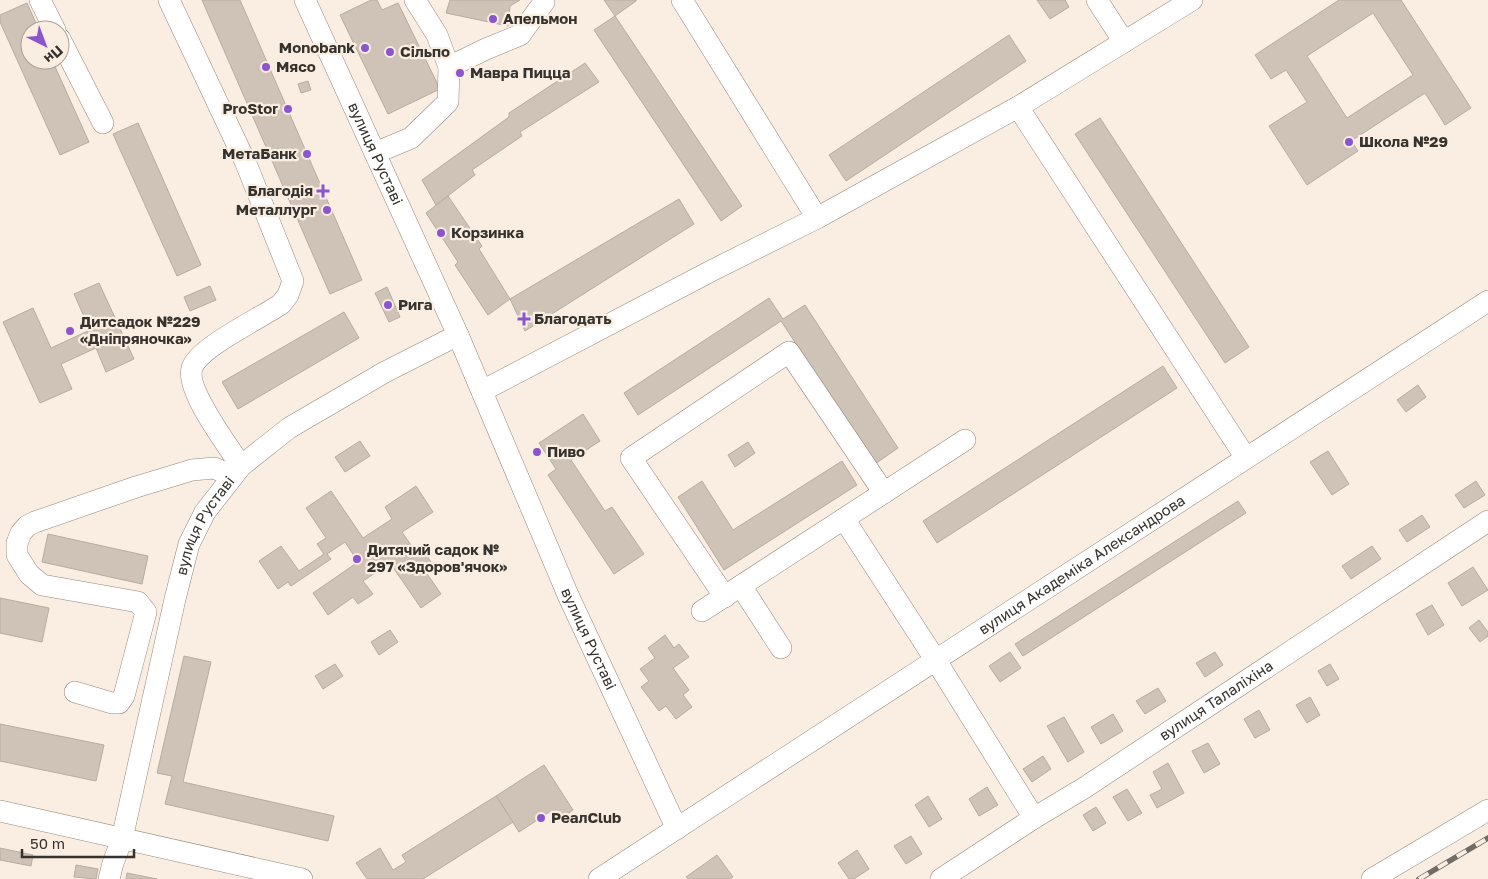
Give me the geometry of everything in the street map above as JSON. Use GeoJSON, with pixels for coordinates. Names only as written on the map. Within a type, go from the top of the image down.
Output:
{"type":"FeatureCollection","features":[{"type":"Feature","properties":{"kind":"street"},"geometry":{"type":"LineString","coordinates":[[40,0],[51,20]]}},
{"type":"Feature","properties":{"kind":"street"},"geometry":{"type":"LineString","coordinates":[[169,0],[245,161],[293,281],[288,295],[281,304],[221,340],[198,358],[192,367],[191,374],[197,396],[237,471]]}},
{"type":"Feature","properties":{"kind":"street","name":"вулиця Руставі"},"geometry":{"type":"LineString","coordinates":[[306,0],[458,335],[568,595],[677,829]]}},
{"type":"Feature","properties":{"kind":"street"},"geometry":{"type":"LineString","coordinates":[[375,153],[410,138],[448,102],[449,67],[437,35],[415,0]]}},
{"type":"Feature","properties":{"kind":"street"},"geometry":{"type":"LineString","coordinates":[[449,67],[520,34],[544,2],[543,0]]}},
{"type":"Feature","properties":{"kind":"street"},"geometry":{"type":"LineString","coordinates":[[682,0],[817,218]]}},
{"type":"Feature","properties":{"kind":"street"},"geometry":{"type":"LineString","coordinates":[[1097,0],[1124,42]]}},
{"type":"Feature","properties":{"kind":"street"},"geometry":{"type":"LineString","coordinates":[[482,391],[679,287],[817,218],[1018,107],[1192,0]]}},
{"type":"Feature","properties":{"kind":"street"},"geometry":{"type":"LineString","coordinates":[[70,59],[103,123]]}},
{"type":"Feature","properties":{"kind":"street"},"geometry":{"type":"LineString","coordinates":[[1018,107],[1246,458]]}},
{"type":"Feature","properties":{"kind":"street","name":"вулиця Академіка Александрова"},"geometry":{"type":"LineString","coordinates":[[599,879],[1488,301]]}},
{"type":"Feature","properties":{"kind":"street","name":"вулиця Руставі"},"geometry":{"type":"LineString","coordinates":[[110,879],[113,863],[122,839],[165,640],[189,544],[206,512],[237,471],[289,428],[385,372],[458,335]]}},
{"type":"Feature","properties":{"kind":"street"},"geometry":{"type":"LineString","coordinates":[[781,648],[733,592],[631,458],[789,352],[884,493]]}},
{"type":"Feature","properties":{"kind":"street"},"geometry":{"type":"LineString","coordinates":[[702,611],[965,440]]}},
{"type":"Feature","properties":{"kind":"street"},"geometry":{"type":"LineString","coordinates":[[75,692],[112,703],[119,703],[124,696],[146,612],[138,602],[42,585],[29,574],[17,555],[17,543],[21,533],[27,526],[35,522],[192,470],[214,468],[237,471]]}},
{"type":"Feature","properties":{"kind":"street"},"geometry":{"type":"LineString","coordinates":[[844,519],[935,659],[1034,818]]}},
{"type":"Feature","properties":{"kind":"street","name":"вулиця Талаліхіна"},"geometry":{"type":"LineString","coordinates":[[941,879],[1034,818],[1084,788],[1488,521]]}},
{"type":"Feature","properties":{"kind":"street"},"geometry":{"type":"LineString","coordinates":[[1372,879],[1488,810]]}},
{"type":"Feature","properties":{"kind":"street"},"geometry":{"type":"LineString","coordinates":[[0,811],[302,879]]}},
{"type":"Feature","properties":{"kind":"building"},"geometry":{"type":"Polygon","coordinates":[[[202,0],[240,0],[362,280],[330,294],[202,0]]]}},
{"type":"Feature","properties":{"kind":"building","name":"Сільпо"},"geometry":{"type":"Polygon","coordinates":[[[371,0],[377,0],[382,10],[398,3],[440,89],[388,114],[340,15],[371,0]]]}},
{"type":"Feature","properties":{"kind":"building","name":"Апельмон"},"geometry":{"type":"Polygon","coordinates":[[[450,0],[520,0],[510,6],[508,26],[446,13],[450,0]]]}},
{"type":"Feature","properties":{"kind":"building"},"geometry":{"type":"Polygon","coordinates":[[[604,0],[636,0],[636,1],[615,16],[604,0]]]}},
{"type":"Feature","properties":{"kind":"building"},"geometry":{"type":"Polygon","coordinates":[[[1037,0],[1065,0],[1069,7],[1050,19],[1037,0]]]}},
{"type":"Feature","properties":{"kind":"building"},"geometry":{"type":"Polygon","coordinates":[[[1339,0],[1401,0],[1471,108],[1445,125],[1425,93],[1351,141],[1358,151],[1307,185],[1269,126],[1307,102],[1286,70],[1271,79],[1255,55],[1339,0]],[[1373,13],[1307,56],[1347,118],[1413,75],[1373,13]]]}},
{"type":"Feature","properties":{"kind":"building"},"geometry":{"type":"Polygon","coordinates":[[[27,3],[35,20],[20,20],[20,66],[0,22],[0,15],[27,3]]]}},
{"type":"Feature","properties":{"kind":"building"},"geometry":{"type":"Polygon","coordinates":[[[615,16],[742,206],[721,221],[594,30],[615,16]]]}},
{"type":"Feature","properties":{"kind":"building"},"geometry":{"type":"Polygon","coordinates":[[[1009,35],[1026,61],[846,181],[829,155],[1009,35]]]}},
{"type":"Feature","properties":{"kind":"building"},"geometry":{"type":"Polygon","coordinates":[[[585,63],[599,82],[520,132],[522,136],[472,170],[475,175],[436,205],[422,180],[509,117],[509,113],[585,63]]]}},
{"type":"Feature","properties":{"kind":"building"},"geometry":{"type":"Polygon","coordinates":[[[22,70],[57,70],[89,142],[60,155],[22,70]]]}},
{"type":"Feature","properties":{"kind":"building"},"geometry":{"type":"Polygon","coordinates":[[[308,81],[311,90],[301,93],[298,84],[308,81]]]}},
{"type":"Feature","properties":{"kind":"building"},"geometry":{"type":"Polygon","coordinates":[[[1100,118],[1249,347],[1225,363],[1075,134],[1100,118]]]}},
{"type":"Feature","properties":{"kind":"building"},"geometry":{"type":"Polygon","coordinates":[[[138,123],[201,265],[177,276],[113,134],[138,123]]]}},
{"type":"Feature","properties":{"kind":"building"},"geometry":{"type":"Polygon","coordinates":[[[448,196],[482,246],[479,249],[510,299],[488,315],[455,265],[458,262],[426,213],[448,196]]]}},
{"type":"Feature","properties":{"kind":"building"},"geometry":{"type":"Polygon","coordinates":[[[679,199],[694,224],[525,331],[510,299],[679,199]]]}},
{"type":"Feature","properties":{"kind":"building"},"geometry":{"type":"Polygon","coordinates":[[[99,283],[134,359],[106,372],[96,348],[61,364],[72,389],[40,403],[3,322],[33,308],[51,348],[90,330],[74,294],[99,283]]]}},
{"type":"Feature","properties":{"kind":"building"},"geometry":{"type":"Polygon","coordinates":[[[210,286],[216,300],[190,311],[184,297],[210,286]]]}},
{"type":"Feature","properties":{"kind":"building","name":"Рига"},"geometry":{"type":"Polygon","coordinates":[[[387,287],[400,317],[389,322],[375,293],[387,287]]]}},
{"type":"Feature","properties":{"kind":"building"},"geometry":{"type":"Polygon","coordinates":[[[769,298],[783,319],[805,305],[898,448],[875,464],[781,321],[638,415],[624,393],[769,298]]]}},
{"type":"Feature","properties":{"kind":"building"},"geometry":{"type":"Polygon","coordinates":[[[344,312],[359,338],[238,409],[222,382],[344,312]]]}},
{"type":"Feature","properties":{"kind":"building"},"geometry":{"type":"Polygon","coordinates":[[[1163,366],[1177,388],[937,543],[923,521],[1163,366]]]}},
{"type":"Feature","properties":{"kind":"building"},"geometry":{"type":"Polygon","coordinates":[[[1418,385],[1426,397],[1406,412],[1397,400],[1418,385]]]}},
{"type":"Feature","properties":{"kind":"building"},"geometry":{"type":"Polygon","coordinates":[[[583,414],[600,441],[571,460],[605,511],[612,507],[644,554],[614,574],[548,475],[556,469],[539,443],[583,414]]]}},
{"type":"Feature","properties":{"kind":"building"},"geometry":{"type":"Polygon","coordinates":[[[360,441],[370,456],[345,472],[335,457],[360,441]]]}},
{"type":"Feature","properties":{"kind":"building"},"geometry":{"type":"Polygon","coordinates":[[[748,442],[755,453],[735,467],[728,455],[748,442]]]}},
{"type":"Feature","properties":{"kind":"building"},"geometry":{"type":"Polygon","coordinates":[[[1328,451],[1349,484],[1332,495],[1310,462],[1328,451]]]}},
{"type":"Feature","properties":{"kind":"building"},"geometry":{"type":"Polygon","coordinates":[[[842,461],[857,485],[724,570],[678,497],[702,481],[733,530],[842,461]]]}},
{"type":"Feature","properties":{"kind":"building"},"geometry":{"type":"Polygon","coordinates":[[[1476,481],[1485,495],[1464,508],[1455,495],[1476,481]]]}},
{"type":"Feature","properties":{"kind":"building"},"geometry":{"type":"Polygon","coordinates":[[[416,486],[433,512],[402,532],[413,548],[406,553],[410,559],[423,550],[431,562],[423,568],[441,594],[421,608],[390,563],[363,581],[373,594],[358,604],[353,597],[328,615],[313,593],[358,562],[345,542],[327,554],[331,559],[291,586],[288,582],[278,589],[259,561],[281,546],[299,571],[324,554],[317,544],[326,538],[306,508],[331,491],[363,538],[392,519],[385,507],[416,486]]]}},
{"type":"Feature","properties":{"kind":"building"},"geometry":{"type":"Polygon","coordinates":[[[1238,501],[1246,513],[1023,656],[1015,644],[1238,501]]]}},
{"type":"Feature","properties":{"kind":"building"},"geometry":{"type":"Polygon","coordinates":[[[1422,515],[1430,527],[1407,542],[1399,530],[1422,515]]]}},
{"type":"Feature","properties":{"kind":"building"},"geometry":{"type":"Polygon","coordinates":[[[48,534],[148,556],[142,584],[42,562],[48,534]]]}},
{"type":"Feature","properties":{"kind":"building"},"geometry":{"type":"Polygon","coordinates":[[[1372,546],[1381,559],[1351,579],[1342,566],[1372,546]]]}},
{"type":"Feature","properties":{"kind":"building"},"geometry":{"type":"Polygon","coordinates":[[[1473,567],[1488,590],[1462,606],[1448,583],[1473,567]]]}},
{"type":"Feature","properties":{"kind":"building"},"geometry":{"type":"Polygon","coordinates":[[[0,598],[49,608],[42,642],[0,633],[0,598]]]}},
{"type":"Feature","properties":{"kind":"building"},"geometry":{"type":"Polygon","coordinates":[[[1432,605],[1444,625],[1428,635],[1416,614],[1432,605]]]}},
{"type":"Feature","properties":{"kind":"building"},"geometry":{"type":"Polygon","coordinates":[[[1479,620],[1488,632],[1488,636],[1480,642],[1469,628],[1479,620]]]}},
{"type":"Feature","properties":{"kind":"building"},"geometry":{"type":"Polygon","coordinates":[[[390,630],[398,642],[379,655],[371,642],[390,630]]]}},
{"type":"Feature","properties":{"kind":"building"},"geometry":{"type":"Polygon","coordinates":[[[665,635],[674,648],[679,644],[689,657],[673,668],[689,690],[683,695],[692,707],[676,719],[666,706],[659,711],[641,687],[649,681],[640,669],[655,658],[648,648],[665,635]]]}},
{"type":"Feature","properties":{"kind":"building"},"geometry":{"type":"Polygon","coordinates":[[[1010,652],[1021,668],[1000,682],[989,666],[1010,652]]]}},
{"type":"Feature","properties":{"kind":"building"},"geometry":{"type":"Polygon","coordinates":[[[1215,652],[1223,665],[1205,677],[1196,663],[1215,652]]]}},
{"type":"Feature","properties":{"kind":"building"},"geometry":{"type":"Polygon","coordinates":[[[184,656],[211,662],[183,782],[334,816],[328,841],[165,804],[172,776],[157,773],[184,656]]]}},
{"type":"Feature","properties":{"kind":"building"},"geometry":{"type":"Polygon","coordinates":[[[335,664],[343,676],[323,689],[315,676],[335,664]]]}},
{"type":"Feature","properties":{"kind":"building"},"geometry":{"type":"Polygon","coordinates":[[[1330,664],[1339,679],[1327,686],[1318,671],[1330,664]]]}},
{"type":"Feature","properties":{"kind":"building"},"geometry":{"type":"Polygon","coordinates":[[[1158,688],[1166,701],[1145,714],[1136,701],[1158,688]]]}},
{"type":"Feature","properties":{"kind":"building"},"geometry":{"type":"Polygon","coordinates":[[[1310,697],[1320,715],[1307,723],[1296,705],[1310,697]]]}},
{"type":"Feature","properties":{"kind":"building"},"geometry":{"type":"Polygon","coordinates":[[[1259,710],[1270,730],[1255,738],[1244,719],[1259,710]]]}},
{"type":"Feature","properties":{"kind":"building"},"geometry":{"type":"Polygon","coordinates":[[[1113,714],[1123,731],[1101,744],[1091,727],[1113,714]]]}},
{"type":"Feature","properties":{"kind":"building"},"geometry":{"type":"Polygon","coordinates":[[[1064,717],[1084,752],[1068,762],[1047,726],[1064,717]]]}},
{"type":"Feature","properties":{"kind":"building"},"geometry":{"type":"Polygon","coordinates":[[[0,724],[104,745],[96,781],[0,761],[0,724]]]}},
{"type":"Feature","properties":{"kind":"building"},"geometry":{"type":"Polygon","coordinates":[[[1208,743],[1220,764],[1204,773],[1192,751],[1208,743]]]}},
{"type":"Feature","properties":{"kind":"building"},"geometry":{"type":"Polygon","coordinates":[[[1043,756],[1051,769],[1032,782],[1023,769],[1043,756]]]}},
{"type":"Feature","properties":{"kind":"building"},"geometry":{"type":"Polygon","coordinates":[[[1168,763],[1184,793],[1157,808],[1150,795],[1162,789],[1153,772],[1168,763]]]}},
{"type":"Feature","properties":{"kind":"building"},"geometry":{"type":"Polygon","coordinates":[[[544,765],[573,810],[557,821],[551,811],[519,832],[496,796],[544,765]]]}},
{"type":"Feature","properties":{"kind":"building"},"geometry":{"type":"Polygon","coordinates":[[[987,787],[998,805],[979,816],[969,799],[987,787]]]}},
{"type":"Feature","properties":{"kind":"building"},"geometry":{"type":"Polygon","coordinates":[[[1127,789],[1142,813],[1128,821],[1113,797],[1127,789]]]}},
{"type":"Feature","properties":{"kind":"building"},"geometry":{"type":"Polygon","coordinates":[[[496,796],[513,822],[423,879],[367,879],[356,863],[380,848],[393,870],[406,862],[402,855],[496,796]]]}},
{"type":"Feature","properties":{"kind":"building"},"geometry":{"type":"Polygon","coordinates":[[[928,796],[942,819],[929,827],[915,805],[928,796]]]}},
{"type":"Feature","properties":{"kind":"building"},"geometry":{"type":"Polygon","coordinates":[[[1096,807],[1106,823],[1093,831],[1083,815],[1096,807]]]}},
{"type":"Feature","properties":{"kind":"building"},"geometry":{"type":"Polygon","coordinates":[[[911,836],[922,854],[906,864],[894,846],[911,836]]]}},
{"type":"Feature","properties":{"kind":"building"},"geometry":{"type":"Polygon","coordinates":[[[0,848],[33,855],[31,866],[0,860],[0,848]]]}},
{"type":"Feature","properties":{"kind":"building"},"geometry":{"type":"Polygon","coordinates":[[[857,850],[869,869],[854,879],[849,879],[838,863],[857,850]]]}},
{"type":"Feature","properties":{"kind":"building"},"geometry":{"type":"Polygon","coordinates":[[[717,855],[733,877],[730,879],[688,879],[686,877],[717,855]]]}},
{"type":"Feature","properties":{"kind":"building"},"geometry":{"type":"Polygon","coordinates":[[[76,865],[98,869],[96,879],[74,877],[76,865]]]}},
{"type":"Feature","properties":{"kind":"building"},"geometry":{"type":"Polygon","coordinates":[[[127,873],[157,879],[126,879],[127,873]]]}},
{"type":"Feature","properties":{"kind":"railway"},"geometry":{"type":"LineString","coordinates":[[1419,879],[1488,838]]}},
{"type":"Feature","properties":{"kind":"place","name":"Апельмон"},"geometry":{"type":"Point","coordinates":[493,19]}},
{"type":"Feature","properties":{"kind":"place","name":"Monobank"},"geometry":{"type":"Point","coordinates":[365,48]}},
{"type":"Feature","properties":{"kind":"place","name":"Сільпо"},"geometry":{"type":"Point","coordinates":[390,52]}},
{"type":"Feature","properties":{"kind":"place","name":"Мясо"},"geometry":{"type":"Point","coordinates":[266,67]}},
{"type":"Feature","properties":{"kind":"place","name":"Мавра Пицца"},"geometry":{"type":"Point","coordinates":[460,73]}},
{"type":"Feature","properties":{"kind":"place","name":"ProStor"},"geometry":{"type":"Point","coordinates":[288,109]}},
{"type":"Feature","properties":{"kind":"place","name":"Школа №29"},"geometry":{"type":"Point","coordinates":[1349,142]}},
{"type":"Feature","properties":{"kind":"place","name":"МетаБанк"},"geometry":{"type":"Point","coordinates":[307,154]}},
{"type":"Feature","properties":{"kind":"place","name":"Благодія"},"geometry":{"type":"Point","coordinates":[323,191]}},
{"type":"Feature","properties":{"kind":"place","name":"Металлург"},"geometry":{"type":"Point","coordinates":[327,210]}},
{"type":"Feature","properties":{"kind":"place","name":"Корзинка"},"geometry":{"type":"Point","coordinates":[441,233]}},
{"type":"Feature","properties":{"kind":"place","name":"Рига"},"geometry":{"type":"Point","coordinates":[388,305]}},
{"type":"Feature","properties":{"kind":"place","name":"Благодать"},"geometry":{"type":"Point","coordinates":[524,319]}},
{"type":"Feature","properties":{"kind":"place","name":"Дитсадок №229 «Дніпряночка»"},"geometry":{"type":"Point","coordinates":[70,331]}},
{"type":"Feature","properties":{"kind":"place","name":"Пиво"},"geometry":{"type":"Point","coordinates":[537,452]}},
{"type":"Feature","properties":{"kind":"place","name":"Дитячий садок № 297 «Здоров'ячок»"},"geometry":{"type":"Point","coordinates":[357,559]}},
{"type":"Feature","properties":{"kind":"place","name":"РеалClub"},"geometry":{"type":"Point","coordinates":[541,818]}}]}
